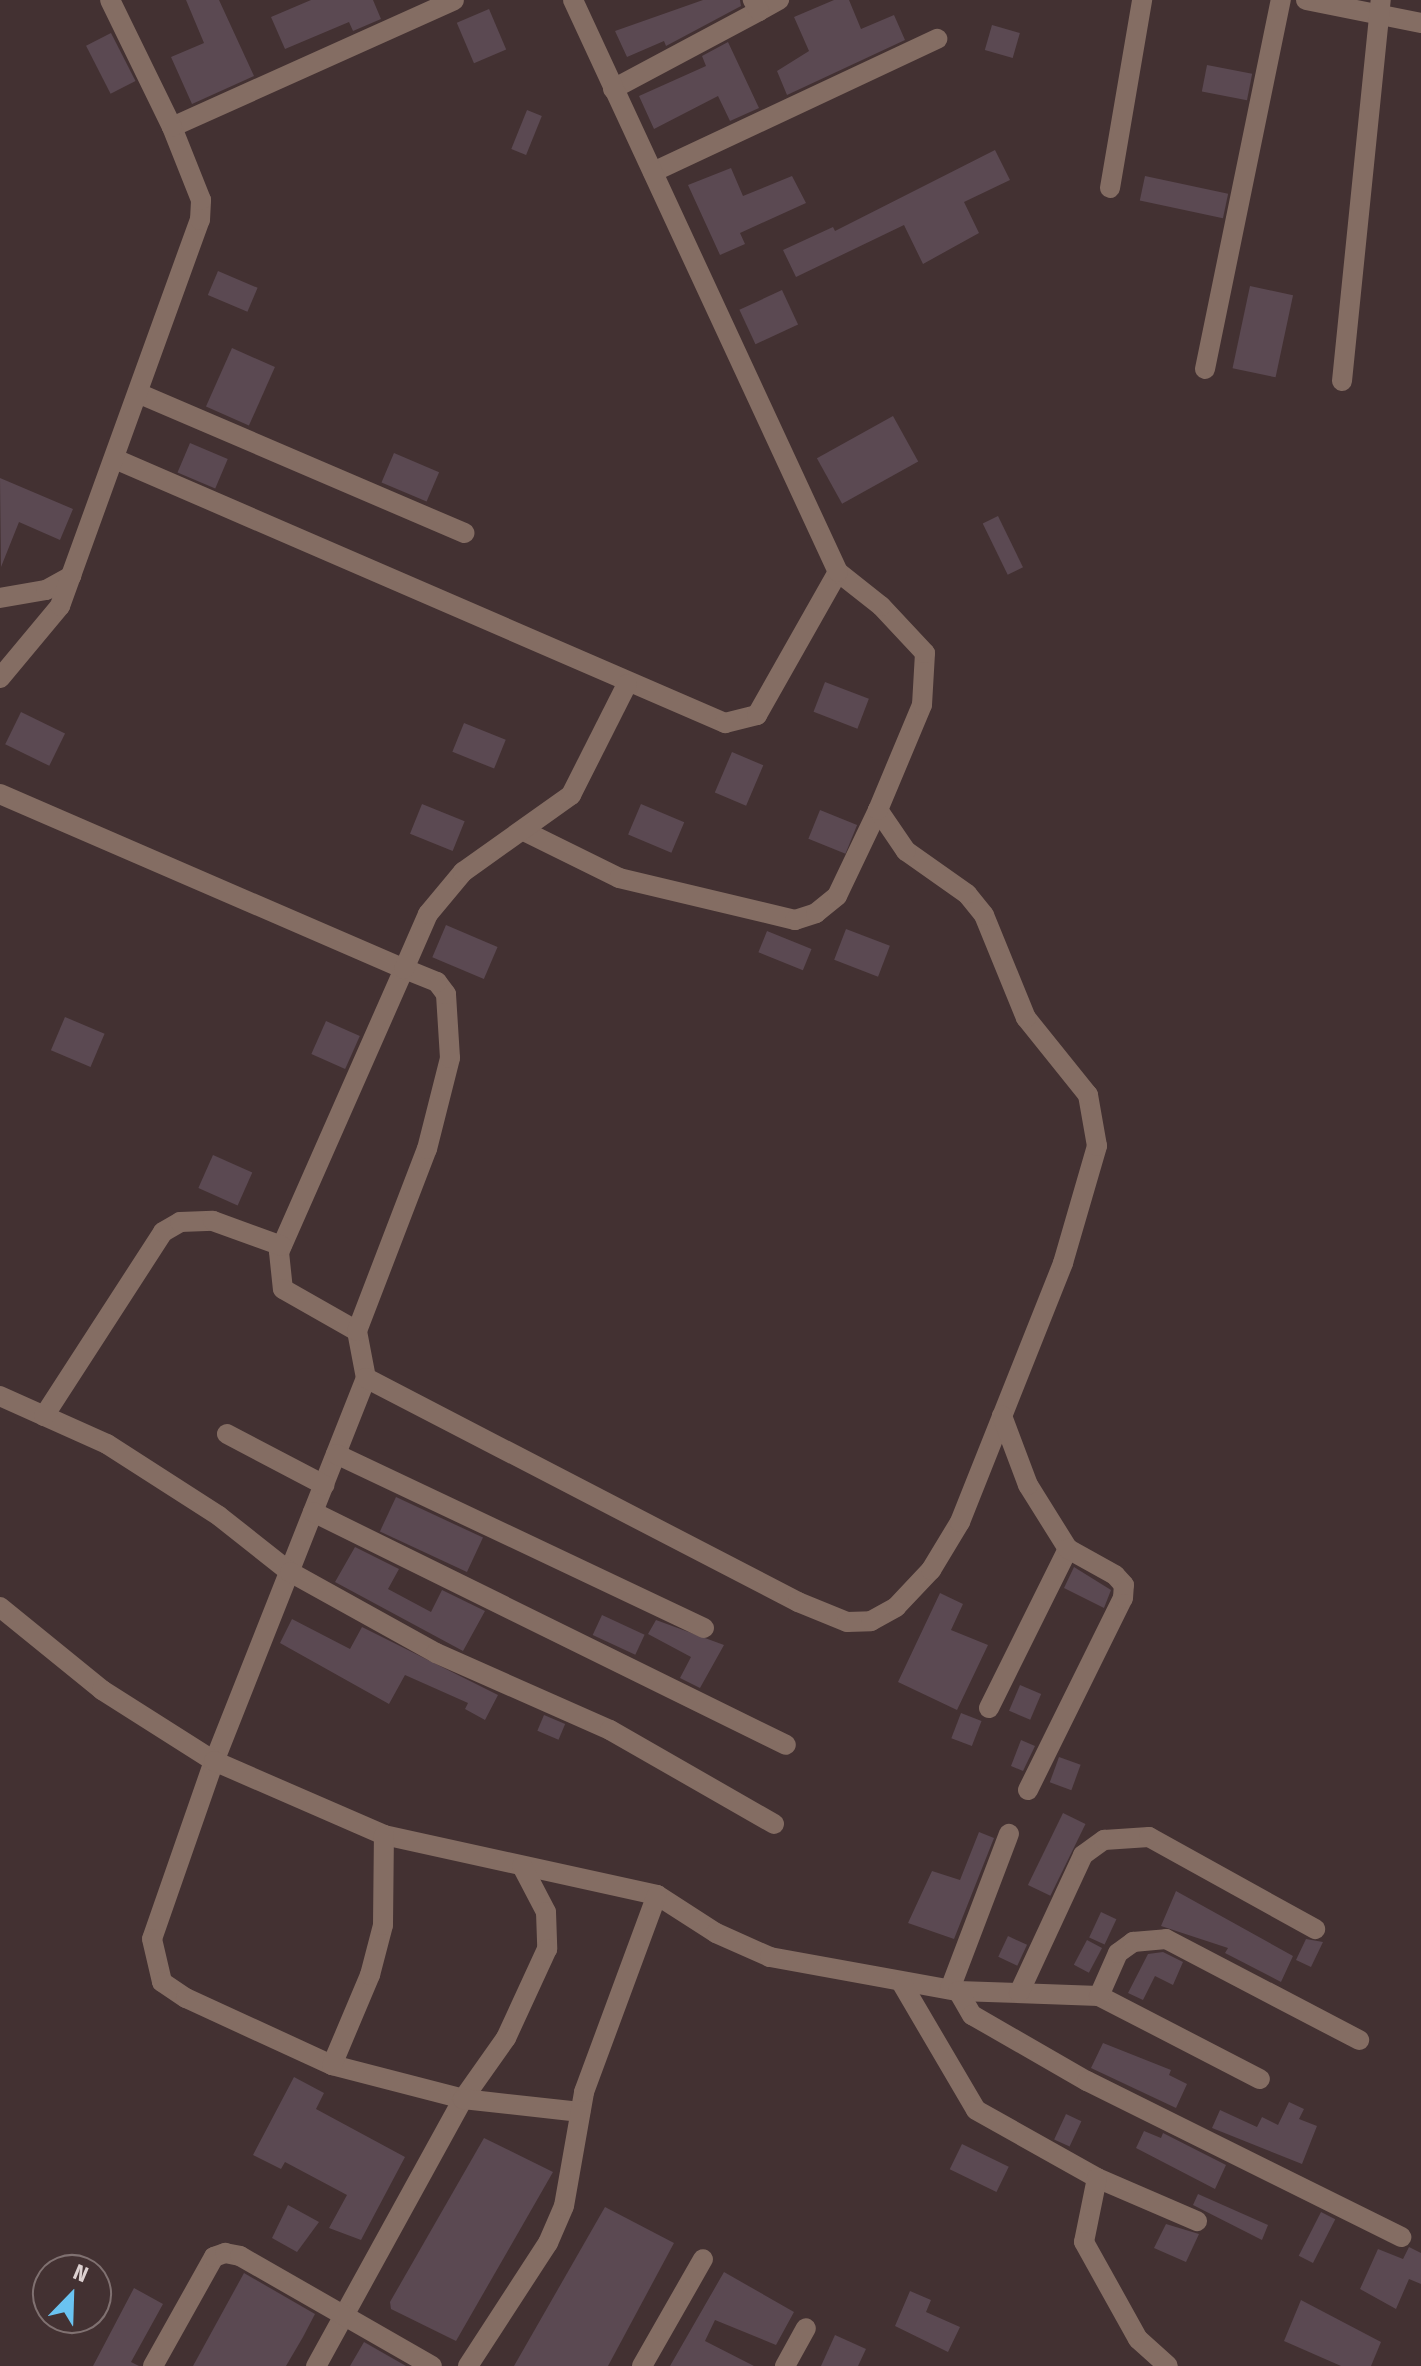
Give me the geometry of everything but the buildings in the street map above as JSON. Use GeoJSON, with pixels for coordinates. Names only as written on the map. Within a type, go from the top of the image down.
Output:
{"type":"FeatureCollection","features":[{"type":"Feature","properties":{"kind":"street"},"geometry":{"type":"LineString","coordinates":[[0,678],[42,633],[71,576],[140,394],[200,220],[201,200],[172,127],[110,0]]}},
{"type":"Feature","properties":{"kind":"street"},"geometry":{"type":"LineString","coordinates":[[172,127],[454,0]]}},
{"type":"Feature","properties":{"kind":"street"},"geometry":{"type":"LineString","coordinates":[[526,832],[619,878],[795,920],[837,896],[878,810],[922,705],[925,653],[881,606],[838,572],[573,0]]}},
{"type":"Feature","properties":{"kind":"street"},"geometry":{"type":"LineString","coordinates":[[613,89],[756,6],[779,0]]}},
{"type":"Feature","properties":{"kind":"street"},"geometry":{"type":"LineString","coordinates":[[1110,188],[1142,0]]}},
{"type":"Feature","properties":{"kind":"street"},"geometry":{"type":"LineString","coordinates":[[1205,369],[1281,0]]}},
{"type":"Feature","properties":{"kind":"street"},"geometry":{"type":"LineString","coordinates":[[1306,0],[1382,8],[1421,23]]}},
{"type":"Feature","properties":{"kind":"street"},"geometry":{"type":"LineString","coordinates":[[1342,381],[1382,8]]}},
{"type":"Feature","properties":{"kind":"street"},"geometry":{"type":"LineString","coordinates":[[653,172],[937,39]]}},
{"type":"Feature","properties":{"kind":"street"},"geometry":{"type":"LineString","coordinates":[[140,394],[465,533]]}},
{"type":"Feature","properties":{"kind":"street"},"geometry":{"type":"LineString","coordinates":[[115,459],[710,721],[748,722],[770,696],[838,572]]}},
{"type":"Feature","properties":{"kind":"street"},"geometry":{"type":"LineString","coordinates":[[0,598],[46,590],[71,576]]}},
{"type":"Feature","properties":{"kind":"street"},"geometry":{"type":"LineString","coordinates":[[357,1331],[283,1289],[282,1246],[428,914],[463,872],[526,832],[571,795],[627,684]]}},
{"type":"Feature","properties":{"kind":"street"},"geometry":{"type":"LineString","coordinates":[[0,794],[437,982],[446,994],[450,1058],[427,1149],[357,1331],[366,1378],[214,1761],[152,1939],[162,1982],[332,2065],[463,2099],[580,2112]]}},
{"type":"Feature","properties":{"kind":"street"},"geometry":{"type":"LineString","coordinates":[[366,1378],[847,1622],[871,1621],[896,1607],[931,1570],[960,1522],[1063,1263],[1097,1146],[1095,1119],[1088,1095],[1026,1018],[984,915],[967,894],[906,851],[878,810]]}},
{"type":"Feature","properties":{"kind":"street"},"geometry":{"type":"LineString","coordinates":[[44,1416],[163,1232],[180,1222],[213,1221],[282,1246]]}},
{"type":"Feature","properties":{"kind":"street"},"geometry":{"type":"LineString","coordinates":[[0,1396],[107,1444],[219,1516],[290,1572],[436,1653],[610,1730],[774,1824]]}},
{"type":"Feature","properties":{"kind":"street"},"geometry":{"type":"LineString","coordinates":[[1002,1416],[1028,1485],[1068,1549],[1115,1575],[1124,1585],[1123,1598],[1028,1790]]}},
{"type":"Feature","properties":{"kind":"street"},"geometry":{"type":"LineString","coordinates":[[227,1434],[324,1485]]}},
{"type":"Feature","properties":{"kind":"street"},"geometry":{"type":"LineString","coordinates":[[336,1454],[704,1628]]}},
{"type":"Feature","properties":{"kind":"street"},"geometry":{"type":"LineString","coordinates":[[313,1512],[786,1745]]}},
{"type":"Feature","properties":{"kind":"street"},"geometry":{"type":"LineString","coordinates":[[989,1708],[1068,1549]]}},
{"type":"Feature","properties":{"kind":"street"},"geometry":{"type":"LineString","coordinates":[[0,1607],[127,1708],[214,1761],[384,1835],[657,1895],[716,1933],[770,1957],[954,1990],[1099,1996],[1260,2079]]}},
{"type":"Feature","properties":{"kind":"street"},"geometry":{"type":"LineString","coordinates":[[954,1990],[1009,1834]]}},
{"type":"Feature","properties":{"kind":"street"},"geometry":{"type":"LineString","coordinates":[[332,2065],[370,1975],[383,1925],[384,1835]]}},
{"type":"Feature","properties":{"kind":"street"},"geometry":{"type":"LineString","coordinates":[[1019,1993],[1083,1855],[1104,1840],[1149,1837],[1315,1929]]}},
{"type":"Feature","properties":{"kind":"street"},"geometry":{"type":"LineString","coordinates":[[316,2366],[463,2099],[506,2038],[547,1949],[546,1912],[522,1866]]}},
{"type":"Feature","properties":{"kind":"street"},"geometry":{"type":"LineString","coordinates":[[468,2366],[548,2243],[564,2206],[580,2112],[657,1895]]}},
{"type":"Feature","properties":{"kind":"street"},"geometry":{"type":"LineString","coordinates":[[1099,1996],[1118,1953],[1133,1942],[1166,1939],[1359,2040]]}},
{"type":"Feature","properties":{"kind":"street"},"geometry":{"type":"LineString","coordinates":[[901,1982],[976,2110],[1097,2178],[1197,2221]]}},
{"type":"Feature","properties":{"kind":"street"},"geometry":{"type":"LineString","coordinates":[[954,1990],[972,2015],[1087,2081],[1401,2237]]}},
{"type":"Feature","properties":{"kind":"street"},"geometry":{"type":"LineString","coordinates":[[1097,2178],[1084,2242],[1138,2339],[1168,2366]]}},
{"type":"Feature","properties":{"kind":"street"},"geometry":{"type":"LineString","coordinates":[[153,2366],[214,2257],[225,2253],[432,2366]]}},
{"type":"Feature","properties":{"kind":"street"},"geometry":{"type":"LineString","coordinates":[[642,2366],[703,2259]]}},
{"type":"Feature","properties":{"kind":"street"},"geometry":{"type":"LineString","coordinates":[[785,2366],[806,2328]]}}]}
